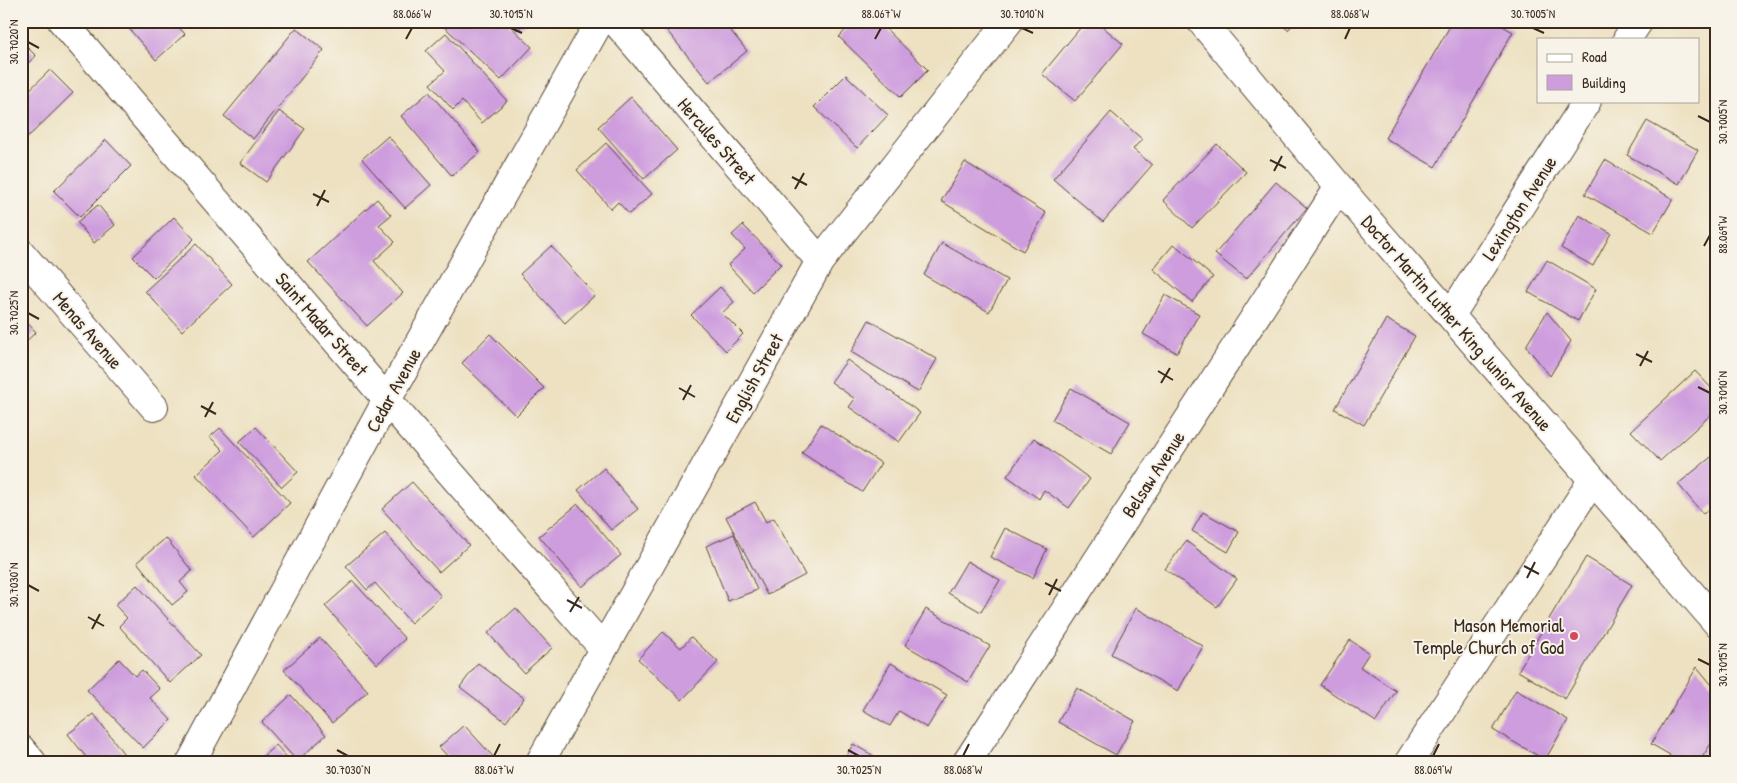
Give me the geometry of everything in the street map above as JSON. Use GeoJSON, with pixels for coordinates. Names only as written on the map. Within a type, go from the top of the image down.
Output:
{"type":"FeatureCollection","features":[{"type":"Feature","properties":{"kind":"street","name":"Saint Madar Street"},"geometry":{"type":"LineString","coordinates":[[62,21],[387,400],[603,648]]}},
{"type":"Feature","properties":{"kind":"street","name":"Cedar Avenue"},"geometry":{"type":"LineString","coordinates":[[191,762],[387,400],[600,21]]}},
{"type":"Feature","properties":{"kind":"street","name":"Hercules Street"},"geometry":{"type":"LineString","coordinates":[[615,21],[820,261]]}},
{"type":"Feature","properties":{"kind":"street","name":"English Street"},"geometry":{"type":"LineString","coordinates":[[540,762],[820,261],[1009,21]]}},
{"type":"Feature","properties":{"kind":"street","name":"Doctor Martin Luther King Junior Avenue"},"geometry":{"type":"LineString","coordinates":[[1201,21],[1339,187],[1716,622]]}},
{"type":"Feature","properties":{"kind":"street"},"geometry":{"type":"LineString","coordinates":[[1628,38],[1638,21]]}},
{"type":"Feature","properties":{"kind":"street","name":"Lexington Avenue"},"geometry":{"type":"LineString","coordinates":[[1451,315],[1586,102]]}},
{"type":"Feature","properties":{"kind":"street","name":"Belsaw Avenue"},"geometry":{"type":"LineString","coordinates":[[967,762],[1339,187]]}},
{"type":"Feature","properties":{"kind":"street","name":"Menas Avenue"},"geometry":{"type":"LineString","coordinates":[[21,253],[154,407]]}},
{"type":"Feature","properties":{"kind":"street"},"geometry":{"type":"LineString","coordinates":[[1409,762],[1592,480]]}},
{"type":"Feature","properties":{"kind":"street"},"geometry":{"type":"LineString","coordinates":[[21,749],[32,762]]}},
{"type":"Feature","properties":{"kind":"building"},"geometry":{"type":"Polygon","coordinates":[[[126,21],[173,21],[185,34],[156,60],[124,23],[126,21]]]}},
{"type":"Feature","properties":{"kind":"building"},"geometry":{"type":"Polygon","coordinates":[[[438,21],[505,21],[532,47],[501,80],[438,21]]]}},
{"type":"Feature","properties":{"kind":"building"},"geometry":{"type":"Polygon","coordinates":[[[509,21],[528,21],[517,30],[509,21]]]}},
{"type":"Feature","properties":{"kind":"building"},"geometry":{"type":"Polygon","coordinates":[[[659,21],[723,21],[747,51],[709,82],[659,21]]]}},
{"type":"Feature","properties":{"kind":"building"},"geometry":{"type":"Polygon","coordinates":[[[854,21],[878,21],[928,70],[901,97],[839,37],[854,21]]]}},
{"type":"Feature","properties":{"kind":"building"},"geometry":{"type":"Polygon","coordinates":[[[1086,21],[1096,21],[1123,44],[1075,101],[1042,74],[1086,21]]]}},
{"type":"Feature","properties":{"kind":"building"},"geometry":{"type":"Polygon","coordinates":[[[1277,21],[1296,21],[1288,30],[1277,21]]]}},
{"type":"Feature","properties":{"kind":"building"},"geometry":{"type":"Polygon","coordinates":[[[1453,21],[1494,21],[1513,32],[1435,167],[1385,138],[1453,21]]]}},
{"type":"Feature","properties":{"kind":"building"},"geometry":{"type":"Polygon","coordinates":[[[296,28],[324,50],[253,139],[224,116],[296,28]]]}},
{"type":"Feature","properties":{"kind":"building"},"geometry":{"type":"Polygon","coordinates":[[[446,33],[507,101],[482,123],[462,101],[453,110],[430,84],[445,71],[426,51],[446,33]]]}},
{"type":"Feature","properties":{"kind":"building"},"geometry":{"type":"Polygon","coordinates":[[[21,41],[36,56],[21,69],[21,41]]]}},
{"type":"Feature","properties":{"kind":"building"},"geometry":{"type":"Polygon","coordinates":[[[50,70],[73,93],[21,144],[21,98],[50,70]]]}},
{"type":"Feature","properties":{"kind":"building"},"geometry":{"type":"Polygon","coordinates":[[[846,75],[888,115],[857,148],[814,107],[846,75]]]}},
{"type":"Feature","properties":{"kind":"building"},"geometry":{"type":"Polygon","coordinates":[[[429,92],[480,152],[452,176],[401,116],[429,92]]]}},
{"type":"Feature","properties":{"kind":"building"},"geometry":{"type":"Polygon","coordinates":[[[631,97],[677,150],[644,179],[598,127],[631,97]]]}},
{"type":"Feature","properties":{"kind":"building"},"geometry":{"type":"Polygon","coordinates":[[[279,111],[305,129],[266,182],[240,163],[279,111]]]}},
{"type":"Feature","properties":{"kind":"building"},"geometry":{"type":"Polygon","coordinates":[[[1111,112],[1142,139],[1133,149],[1152,165],[1103,222],[1053,179],[1111,112]]]}},
{"type":"Feature","properties":{"kind":"building"},"geometry":{"type":"Polygon","coordinates":[[[1647,121],[1698,150],[1679,184],[1627,155],[1647,121]]]}},
{"type":"Feature","properties":{"kind":"building"},"geometry":{"type":"Polygon","coordinates":[[[388,136],[431,185],[405,208],[362,159],[388,136]]]}},
{"type":"Feature","properties":{"kind":"building"},"geometry":{"type":"Polygon","coordinates":[[[106,140],[131,166],[80,217],[54,191],[106,140]]]}},
{"type":"Feature","properties":{"kind":"building"},"geometry":{"type":"Polygon","coordinates":[[[606,143],[652,194],[629,214],[618,202],[611,209],[577,170],[606,143]]]}},
{"type":"Feature","properties":{"kind":"building"},"geometry":{"type":"Polygon","coordinates":[[[1217,144],[1246,172],[1192,228],[1163,200],[1217,144]]]}},
{"type":"Feature","properties":{"kind":"building"},"geometry":{"type":"Polygon","coordinates":[[[1605,160],[1673,199],[1653,233],[1585,194],[1605,160]]]}},
{"type":"Feature","properties":{"kind":"building"},"geometry":{"type":"Polygon","coordinates":[[[965,162],[1046,213],[1023,251],[941,201],[965,162]]]}},
{"type":"Feature","properties":{"kind":"building"},"geometry":{"type":"Polygon","coordinates":[[[1276,182],[1307,208],[1246,279],[1215,254],[1276,182]]]}},
{"type":"Feature","properties":{"kind":"building"},"geometry":{"type":"Polygon","coordinates":[[[377,199],[391,215],[379,225],[395,242],[374,261],[403,293],[367,326],[308,262],[377,199]]]}},
{"type":"Feature","properties":{"kind":"building"},"geometry":{"type":"Polygon","coordinates":[[[98,205],[115,225],[94,243],[77,222],[98,205]]]}},
{"type":"Feature","properties":{"kind":"building"},"geometry":{"type":"Polygon","coordinates":[[[1579,215],[1611,233],[1593,266],[1561,248],[1579,215]]]}},
{"type":"Feature","properties":{"kind":"building"},"geometry":{"type":"Polygon","coordinates":[[[174,217],[194,239],[154,278],[133,257],[174,217]]]}},
{"type":"Feature","properties":{"kind":"building"},"geometry":{"type":"Polygon","coordinates":[[[743,225],[781,264],[753,292],[728,265],[745,249],[732,235],[743,225]]]}},
{"type":"Feature","properties":{"kind":"building"},"geometry":{"type":"Polygon","coordinates":[[[942,243],[1007,280],[989,312],[924,275],[942,243]]]}},
{"type":"Feature","properties":{"kind":"building"},"geometry":{"type":"Polygon","coordinates":[[[196,244],[232,284],[182,331],[145,291],[196,244]]]}},
{"type":"Feature","properties":{"kind":"building"},"geometry":{"type":"Polygon","coordinates":[[[1174,244],[1213,277],[1192,302],[1153,269],[1174,244]]]}},
{"type":"Feature","properties":{"kind":"building"},"geometry":{"type":"Polygon","coordinates":[[[551,246],[595,295],[565,323],[520,274],[551,246]]]}},
{"type":"Feature","properties":{"kind":"building"},"geometry":{"type":"Polygon","coordinates":[[[1547,260],[1596,289],[1578,321],[1528,292],[1547,260]]]}},
{"type":"Feature","properties":{"kind":"building"},"geometry":{"type":"Polygon","coordinates":[[[720,287],[734,302],[722,313],[743,334],[726,351],[691,315],[720,287]]]}},
{"type":"Feature","properties":{"kind":"building"},"geometry":{"type":"Polygon","coordinates":[[[1165,295],[1199,314],[1177,353],[1143,334],[1165,295]]]}},
{"type":"Feature","properties":{"kind":"building"},"geometry":{"type":"Polygon","coordinates":[[[1547,312],[1571,341],[1550,376],[1526,346],[1547,312]]]}},
{"type":"Feature","properties":{"kind":"building"},"geometry":{"type":"Polygon","coordinates":[[[21,316],[36,332],[21,346],[21,316]]]}},
{"type":"Feature","properties":{"kind":"building"},"geometry":{"type":"Polygon","coordinates":[[[1386,319],[1415,336],[1364,425],[1335,409],[1386,319]]]}},
{"type":"Feature","properties":{"kind":"building"},"geometry":{"type":"Polygon","coordinates":[[[869,320],[937,359],[918,392],[851,352],[869,320]]]}},
{"type":"Feature","properties":{"kind":"building"},"geometry":{"type":"Polygon","coordinates":[[[490,334],[544,388],[516,416],[462,363],[490,334]]]}},
{"type":"Feature","properties":{"kind":"building"},"geometry":{"type":"Polygon","coordinates":[[[847,360],[920,413],[899,442],[849,407],[855,399],[831,382],[847,360]]]}},
{"type":"Feature","properties":{"kind":"building"},"geometry":{"type":"Polygon","coordinates":[[[1695,371],[1716,393],[1716,410],[1660,461],[1631,431],[1695,371]]]}},
{"type":"Feature","properties":{"kind":"building"},"geometry":{"type":"Polygon","coordinates":[[[1071,388],[1130,422],[1111,454],[1052,420],[1071,388]]]}},
{"type":"Feature","properties":{"kind":"building"},"geometry":{"type":"Polygon","coordinates":[[[821,424],[881,463],[862,492],[802,453],[821,424]]]}},
{"type":"Feature","properties":{"kind":"building"},"geometry":{"type":"Polygon","coordinates":[[[256,427],[298,472],[282,487],[239,442],[256,427]]]}},
{"type":"Feature","properties":{"kind":"building"},"geometry":{"type":"Polygon","coordinates":[[[220,428],[290,503],[254,537],[196,475],[223,450],[210,437],[220,428]]]}},
{"type":"Feature","properties":{"kind":"building"},"geometry":{"type":"Polygon","coordinates":[[[1034,438],[1090,479],[1069,508],[1044,490],[1039,499],[1007,476],[1034,438]]]}},
{"type":"Feature","properties":{"kind":"building"},"geometry":{"type":"Polygon","coordinates":[[[1716,453],[1716,503],[1703,514],[1678,484],[1716,453]]]}},
{"type":"Feature","properties":{"kind":"building"},"geometry":{"type":"Polygon","coordinates":[[[604,468],[638,509],[611,530],[578,490],[604,468]]]}},
{"type":"Feature","properties":{"kind":"building"},"geometry":{"type":"Polygon","coordinates":[[[412,482],[469,545],[439,572],[382,509],[412,482]]]}},
{"type":"Feature","properties":{"kind":"building"},"geometry":{"type":"Polygon","coordinates":[[[755,502],[766,522],[774,518],[805,575],[767,595],[726,517],[755,502]]]}},
{"type":"Feature","properties":{"kind":"building"},"geometry":{"type":"Polygon","coordinates":[[[578,504],[621,555],[582,587],[539,536],[578,504]]]}},
{"type":"Feature","properties":{"kind":"building"},"geometry":{"type":"Polygon","coordinates":[[[1203,512],[1239,532],[1228,552],[1192,531],[1203,512]]]}},
{"type":"Feature","properties":{"kind":"building"},"geometry":{"type":"Polygon","coordinates":[[[1005,528],[1047,549],[1033,578],[990,557],[1005,528]]]}},
{"type":"Feature","properties":{"kind":"building"},"geometry":{"type":"Polygon","coordinates":[[[385,533],[441,596],[411,623],[375,583],[367,590],[346,566],[385,533]]]}},
{"type":"Feature","properties":{"kind":"building"},"geometry":{"type":"Polygon","coordinates":[[[734,534],[757,590],[728,601],[706,546],[734,534]]]}},
{"type":"Feature","properties":{"kind":"building"},"geometry":{"type":"Polygon","coordinates":[[[166,538],[192,571],[180,582],[188,592],[172,605],[137,562],[166,538]]]}},
{"type":"Feature","properties":{"kind":"building"},"geometry":{"type":"Polygon","coordinates":[[[1186,541],[1237,579],[1217,607],[1165,569],[1186,541]]]}},
{"type":"Feature","properties":{"kind":"building"},"geometry":{"type":"Polygon","coordinates":[[[1586,557],[1632,585],[1565,699],[1518,671],[1586,557]]]}},
{"type":"Feature","properties":{"kind":"building"},"geometry":{"type":"Polygon","coordinates":[[[967,561],[1000,580],[981,612],[948,593],[967,561]]]}},
{"type":"Feature","properties":{"kind":"building"},"geometry":{"type":"Polygon","coordinates":[[[353,581],[405,639],[377,664],[325,606],[353,581]]]}},
{"type":"Feature","properties":{"kind":"building"},"geometry":{"type":"Polygon","coordinates":[[[137,585],[201,655],[170,683],[119,626],[127,618],[115,605],[137,585]]]}},
{"type":"Feature","properties":{"kind":"building"},"geometry":{"type":"Polygon","coordinates":[[[516,608],[552,648],[524,673],[488,633],[516,608]]]}},
{"type":"Feature","properties":{"kind":"building"},"geometry":{"type":"Polygon","coordinates":[[[1136,608],[1203,646],[1178,691],[1111,654],[1136,608]]]}},
{"type":"Feature","properties":{"kind":"building"},"geometry":{"type":"Polygon","coordinates":[[[926,609],[990,646],[968,682],[905,645],[926,609]]]}},
{"type":"Feature","properties":{"kind":"building"},"geometry":{"type":"Polygon","coordinates":[[[663,632],[681,648],[691,637],[718,662],[682,700],[638,659],[663,632]]]}},
{"type":"Feature","properties":{"kind":"building"},"geometry":{"type":"Polygon","coordinates":[[[320,638],[368,691],[332,723],[284,670],[320,638]]]}},
{"type":"Feature","properties":{"kind":"building"},"geometry":{"type":"Polygon","coordinates":[[[1350,640],[1369,653],[1360,667],[1396,691],[1376,722],[1320,685],[1350,640]]]}},
{"type":"Feature","properties":{"kind":"building"},"geometry":{"type":"Polygon","coordinates":[[[119,659],[135,676],[142,670],[160,689],[150,698],[171,720],[143,748],[87,690],[119,659]]]}},
{"type":"Feature","properties":{"kind":"building"},"geometry":{"type":"Polygon","coordinates":[[[478,663],[524,698],[506,722],[460,687],[478,663]]]}},
{"type":"Feature","properties":{"kind":"building"},"geometry":{"type":"Polygon","coordinates":[[[891,663],[947,695],[927,728],[899,711],[890,726],[863,710],[891,663]]]}},
{"type":"Feature","properties":{"kind":"building"},"geometry":{"type":"Polygon","coordinates":[[[1697,667],[1716,690],[1716,736],[1699,762],[1666,762],[1670,755],[1651,744],[1697,667]]]}},
{"type":"Feature","properties":{"kind":"building"},"geometry":{"type":"Polygon","coordinates":[[[1077,688],[1135,721],[1116,755],[1058,722],[1077,688]]]}},
{"type":"Feature","properties":{"kind":"building"},"geometry":{"type":"Polygon","coordinates":[[[1516,690],[1568,720],[1545,760],[1493,730],[1516,690]]]}},
{"type":"Feature","properties":{"kind":"building"},"geometry":{"type":"Polygon","coordinates":[[[291,695],[326,735],[297,761],[262,722],[291,695]]]}},
{"type":"Feature","properties":{"kind":"building"},"geometry":{"type":"Polygon","coordinates":[[[94,714],[128,762],[90,762],[68,734],[94,714]]]}},
{"type":"Feature","properties":{"kind":"building"},"geometry":{"type":"Polygon","coordinates":[[[464,725],[498,762],[453,762],[439,747],[464,725]]]}},
{"type":"Feature","properties":{"kind":"building"},"geometry":{"type":"Polygon","coordinates":[[[853,744],[884,762],[843,762],[853,744]]]}},
{"type":"Feature","properties":{"kind":"building"},"geometry":{"type":"Polygon","coordinates":[[[276,745],[291,762],[256,762],[276,745]]]}},
{"type":"Feature","properties":{"kind":"place","name":"Mason Memorial Temple Church of God"},"geometry":{"type":"Point","coordinates":[1574,636]}}]}
